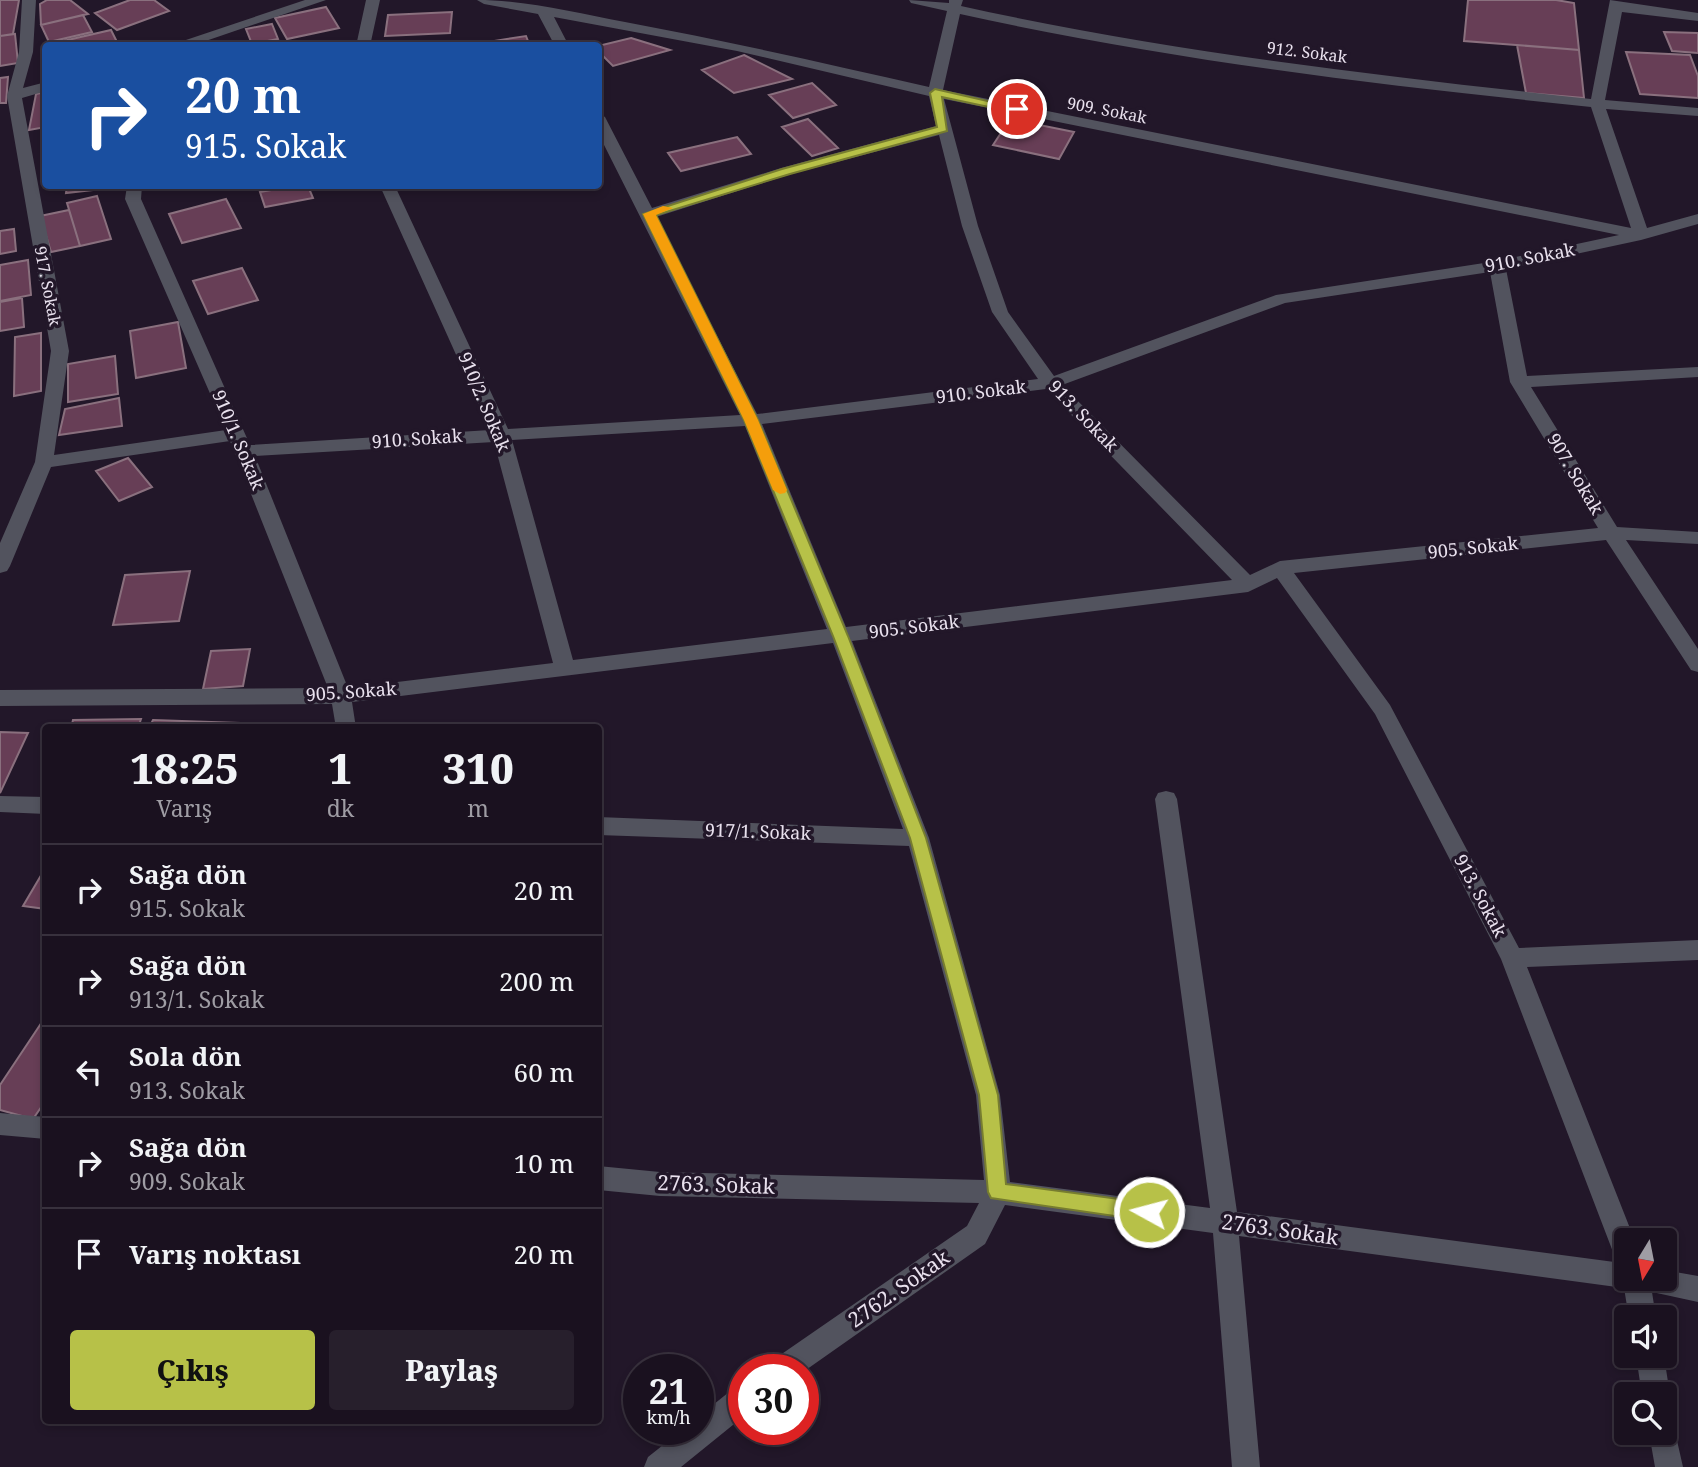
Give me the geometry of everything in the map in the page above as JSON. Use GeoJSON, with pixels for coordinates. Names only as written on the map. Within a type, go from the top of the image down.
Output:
{"type":"FeatureCollection","features":[{"type":"Feature","properties":{"kind":"street","name":"917. Sokak"},"geometry":{"type":"LineString","coordinates":[[0,566],[44,462],[60,351],[14,96],[26,52],[29,0]]}},
{"type":"Feature","properties":{"kind":"street"},"geometry":{"type":"LineString","coordinates":[[188,42],[319,0]]}},
{"type":"Feature","properties":{"kind":"street"},"geometry":{"type":"LineString","coordinates":[[364,42],[373,0]]}},
{"type":"Feature","properties":{"kind":"street","name":"909. Sokak"},"geometry":{"type":"LineString","coordinates":[[484,0],[737,47],[935,93],[1641,235]]}},
{"type":"Feature","properties":{"kind":"street","name":"912. Sokak"},"geometry":{"type":"LineString","coordinates":[[916,0],[955,4],[1280,67],[1597,104],[1698,112]]}},
{"type":"Feature","properties":{"kind":"street"},"geometry":{"type":"LineString","coordinates":[[935,93],[955,4]]}},
{"type":"Feature","properties":{"kind":"street"},"geometry":{"type":"LineString","coordinates":[[1641,235],[1597,104],[1616,4],[1698,17]]}},
{"type":"Feature","properties":{"kind":"street"},"geometry":{"type":"LineString","coordinates":[[543,10],[560,42]]}},
{"type":"Feature","properties":{"kind":"street"},"geometry":{"type":"LineString","coordinates":[[14,96],[42,87]]}},
{"type":"Feature","properties":{"kind":"street","name":"913. Sokak"},"geometry":{"type":"LineString","coordinates":[[935,93],[970,226],[1000,312],[1049,383],[1248,585]]}},
{"type":"Feature","properties":{"kind":"street"},"geometry":{"type":"LineString","coordinates":[[602,125],[751,420],[840,636],[918,838],[988,1095],[998,1192]]}},
{"type":"Feature","properties":{"kind":"street"},"geometry":{"type":"LineString","coordinates":[[649,214],[786,171],[943,129]]}},
{"type":"Feature","properties":{"kind":"street","name":"910/1. Sokak"},"geometry":{"type":"LineString","coordinates":[[134,189],[134,198],[240,442],[341,696],[345,724]]}},
{"type":"Feature","properties":{"kind":"street","name":"910/2. Sokak"},"geometry":{"type":"LineString","coordinates":[[388,189],[501,433],[565,669]]}},
{"type":"Feature","properties":{"kind":"street","name":"910. Sokak"},"geometry":{"type":"LineString","coordinates":[[44,462],[240,442],[501,433],[751,420],[1049,383],[1282,299],[1497,265],[1641,235],[1698,219]]}},
{"type":"Feature","properties":{"kind":"street","name":"907. Sokak"},"geometry":{"type":"LineString","coordinates":[[1497,265],[1519,382],[1611,533],[1698,665]]}},
{"type":"Feature","properties":{"kind":"street"},"geometry":{"type":"LineString","coordinates":[[1519,382],[1698,372]]}},
{"type":"Feature","properties":{"kind":"street","name":"905. Sokak"},"geometry":{"type":"LineString","coordinates":[[0,698],[341,696],[1248,585],[1280,568],[1611,533],[1698,538]]}},
{"type":"Feature","properties":{"kind":"street","name":"913. Sokak"},"geometry":{"type":"LineString","coordinates":[[1280,568],[1383,710],[1513,958],[1617,1228]]}},
{"type":"Feature","properties":{"kind":"street"},"geometry":{"type":"LineString","coordinates":[[1166,799],[1225,1222],[1246,1467]]}},
{"type":"Feature","properties":{"kind":"street"},"geometry":{"type":"LineString","coordinates":[[0,804],[42,806]]}},
{"type":"Feature","properties":{"kind":"street","name":"917/1. Sokak"},"geometry":{"type":"LineString","coordinates":[[602,826],[918,838]]}},
{"type":"Feature","properties":{"kind":"street"},"geometry":{"type":"LineString","coordinates":[[1513,958],[1698,950]]}},
{"type":"Feature","properties":{"kind":"street"},"geometry":{"type":"LineString","coordinates":[[0,1124],[42,1128]]}},
{"type":"Feature","properties":{"kind":"street","name":"2763. Sokak"},"geometry":{"type":"LineString","coordinates":[[602,1178],[660,1184],[998,1192],[1614,1274]]}},
{"type":"Feature","properties":{"kind":"street","name":"2762. Sokak"},"geometry":{"type":"LineString","coordinates":[[806,1354],[976,1235],[998,1192]]}},
{"type":"Feature","properties":{"kind":"street"},"geometry":{"type":"LineString","coordinates":[[1677,1285],[1698,1289]]}},
{"type":"Feature","properties":{"kind":"street"},"geometry":{"type":"LineString","coordinates":[[657,1467],[728,1411]]}},
{"type":"Feature","properties":{"kind":"street"},"geometry":{"type":"LineString","coordinates":[[1665,1445],[1669,1467]]}},
{"type":"Feature","properties":{"kind":"building"},"geometry":{"type":"Polygon","coordinates":[[[0,0],[19,0],[13,34],[0,36],[0,0]]]}},
{"type":"Feature","properties":{"kind":"building"},"geometry":{"type":"Polygon","coordinates":[[[47,0],[70,0],[88,14],[41,25],[40,4],[47,0]]]}},
{"type":"Feature","properties":{"kind":"building"},"geometry":{"type":"Polygon","coordinates":[[[130,0],[154,0],[169,11],[117,30],[95,13],[130,0]]]}},
{"type":"Feature","properties":{"kind":"building"},"geometry":{"type":"Polygon","coordinates":[[[1468,0],[1556,0],[1574,3],[1579,50],[1464,41],[1468,0]]]}},
{"type":"Feature","properties":{"kind":"building"},"geometry":{"type":"Polygon","coordinates":[[[326,7],[339,28],[287,39],[275,18],[326,7]]]}},
{"type":"Feature","properties":{"kind":"building"},"geometry":{"type":"Polygon","coordinates":[[[452,12],[450,33],[385,36],[388,15],[452,12]]]}},
{"type":"Feature","properties":{"kind":"building"},"geometry":{"type":"Polygon","coordinates":[[[83,15],[92,32],[49,42],[41,25],[83,15]]]}},
{"type":"Feature","properties":{"kind":"building"},"geometry":{"type":"Polygon","coordinates":[[[272,24],[278,39],[251,42],[246,29],[272,24]]]}},
{"type":"Feature","properties":{"kind":"building"},"geometry":{"type":"Polygon","coordinates":[[[111,30],[117,42],[59,42],[111,30]]]}},
{"type":"Feature","properties":{"kind":"building"},"geometry":{"type":"Polygon","coordinates":[[[1664,32],[1698,33],[1698,53],[1672,51],[1664,32]]]}},
{"type":"Feature","properties":{"kind":"building"},"geometry":{"type":"Polygon","coordinates":[[[15,34],[18,63],[0,66],[0,36],[15,34]]]}},
{"type":"Feature","properties":{"kind":"building"},"geometry":{"type":"Polygon","coordinates":[[[526,36],[528,42],[494,42],[526,36]]]}},
{"type":"Feature","properties":{"kind":"building"},"geometry":{"type":"Polygon","coordinates":[[[631,38],[670,50],[613,66],[602,55],[602,45],[631,38]]]}},
{"type":"Feature","properties":{"kind":"building"},"geometry":{"type":"Polygon","coordinates":[[[1517,45],[1579,50],[1584,98],[1526,93],[1517,45]]]}},
{"type":"Feature","properties":{"kind":"building"},"geometry":{"type":"Polygon","coordinates":[[[1626,52],[1690,55],[1698,76],[1698,98],[1640,94],[1626,52]]]}},
{"type":"Feature","properties":{"kind":"building"},"geometry":{"type":"Polygon","coordinates":[[[744,55],[792,79],[734,93],[702,70],[744,55]]]}},
{"type":"Feature","properties":{"kind":"building"},"geometry":{"type":"Polygon","coordinates":[[[8,77],[6,103],[0,103],[0,78],[8,77]]]}},
{"type":"Feature","properties":{"kind":"building"},"geometry":{"type":"Polygon","coordinates":[[[812,83],[836,105],[793,118],[769,95],[812,83]]]}},
{"type":"Feature","properties":{"kind":"building"},"geometry":{"type":"Polygon","coordinates":[[[42,93],[42,128],[29,130],[36,94],[42,93]]]}},
{"type":"Feature","properties":{"kind":"building"},"geometry":{"type":"Polygon","coordinates":[[[808,119],[838,148],[812,156],[782,127],[808,119]]]}},
{"type":"Feature","properties":{"kind":"building"},"geometry":{"type":"Polygon","coordinates":[[[1010,119],[1074,132],[1059,159],[993,145],[1010,119]]]}},
{"type":"Feature","properties":{"kind":"building"},"geometry":{"type":"Polygon","coordinates":[[[737,137],[751,154],[681,171],[668,153],[737,137]]]}},
{"type":"Feature","properties":{"kind":"building"},"geometry":{"type":"Polygon","coordinates":[[[67,189],[101,189],[66,193],[67,189]]]}},
{"type":"Feature","properties":{"kind":"building"},"geometry":{"type":"Polygon","coordinates":[[[309,189],[313,198],[265,207],[260,192],[309,189]]]}},
{"type":"Feature","properties":{"kind":"building"},"geometry":{"type":"Polygon","coordinates":[[[97,196],[111,239],[80,246],[67,203],[97,196]]]}},
{"type":"Feature","properties":{"kind":"building"},"geometry":{"type":"Polygon","coordinates":[[[226,199],[241,228],[182,243],[169,214],[226,199]]]}},
{"type":"Feature","properties":{"kind":"building"},"geometry":{"type":"Polygon","coordinates":[[[69,210],[80,246],[51,252],[40,216],[69,210]]]}},
{"type":"Feature","properties":{"kind":"building"},"geometry":{"type":"Polygon","coordinates":[[[14,229],[16,251],[0,254],[0,231],[14,229]]]}},
{"type":"Feature","properties":{"kind":"building"},"geometry":{"type":"Polygon","coordinates":[[[28,260],[31,295],[0,301],[0,265],[28,260]]]}},
{"type":"Feature","properties":{"kind":"building"},"geometry":{"type":"Polygon","coordinates":[[[242,268],[258,300],[208,314],[193,281],[242,268]]]}},
{"type":"Feature","properties":{"kind":"building"},"geometry":{"type":"Polygon","coordinates":[[[22,298],[24,327],[0,331],[0,302],[22,298]]]}},
{"type":"Feature","properties":{"kind":"building"},"geometry":{"type":"Polygon","coordinates":[[[178,322],[186,368],[136,378],[130,331],[178,322]]]}},
{"type":"Feature","properties":{"kind":"building"},"geometry":{"type":"Polygon","coordinates":[[[41,333],[41,391],[14,396],[15,337],[41,333]]]}},
{"type":"Feature","properties":{"kind":"building"},"geometry":{"type":"Polygon","coordinates":[[[115,356],[118,394],[68,402],[68,364],[115,356]]]}},
{"type":"Feature","properties":{"kind":"building"},"geometry":{"type":"Polygon","coordinates":[[[119,398],[122,426],[59,435],[65,409],[119,398]]]}},
{"type":"Feature","properties":{"kind":"building"},"geometry":{"type":"Polygon","coordinates":[[[128,458],[152,487],[119,501],[96,471],[128,458]]]}},
{"type":"Feature","properties":{"kind":"building"},"geometry":{"type":"Polygon","coordinates":[[[190,571],[179,621],[113,625],[125,575],[190,571]]]}},
{"type":"Feature","properties":{"kind":"building"},"geometry":{"type":"Polygon","coordinates":[[[250,649],[243,686],[203,689],[211,651],[250,649]]]}},
{"type":"Feature","properties":{"kind":"building"},"geometry":{"type":"Polygon","coordinates":[[[141,719],[139,724],[72,724],[73,720],[141,719]]]}},
{"type":"Feature","properties":{"kind":"building"},"geometry":{"type":"Polygon","coordinates":[[[153,720],[239,723],[239,724],[151,724],[153,720]]]}},
{"type":"Feature","properties":{"kind":"building"},"geometry":{"type":"Polygon","coordinates":[[[0,732],[28,733],[0,793],[0,732]]]}},
{"type":"Feature","properties":{"kind":"building"},"geometry":{"type":"Polygon","coordinates":[[[42,874],[42,908],[23,906],[42,874]]]}},
{"type":"Feature","properties":{"kind":"building"},"geometry":{"type":"Polygon","coordinates":[[[42,1022],[42,1106],[33,1119],[0,1110],[0,1085],[42,1022]]]}},
{"type":"Feature","properties":{"kind":"slow traffic"},"geometry":{"type":"LineString","coordinates":[[667,208],[649,214],[751,420],[780,490]]}},
{"type":"Feature","properties":{"kind":"route"},"geometry":{"type":"LineString","coordinates":[[1017,109],[935,93],[943,129],[786,171],[649,214],[751,420],[840,636],[918,838],[988,1095],[998,1192],[1149,1212]]}}]}
